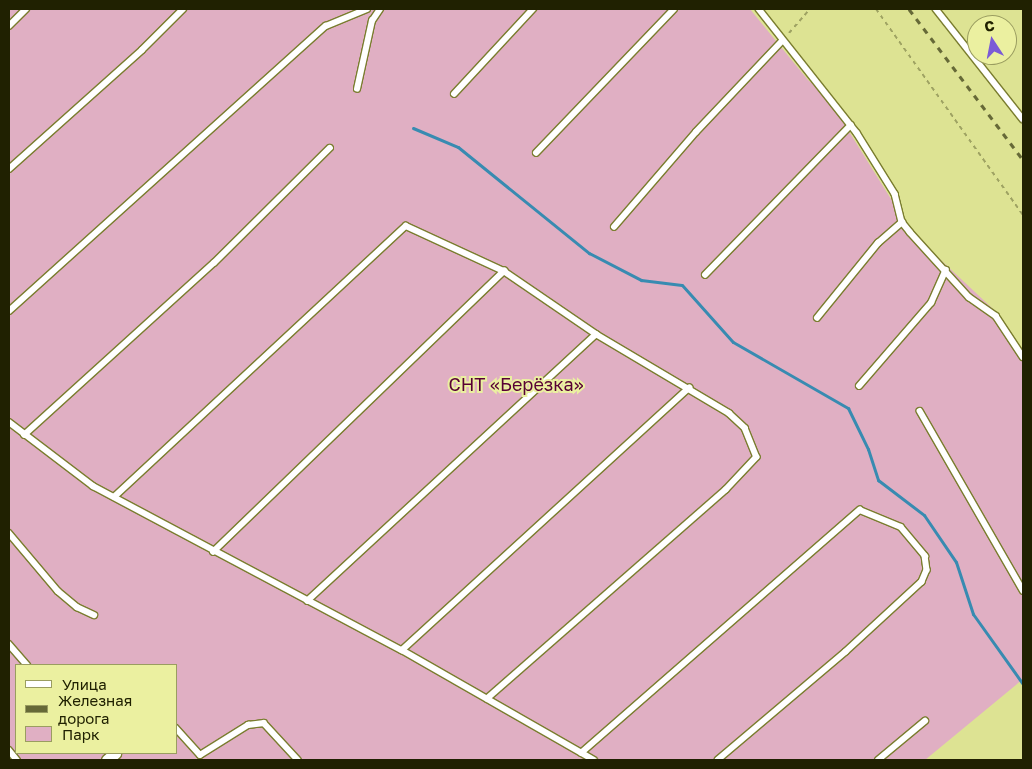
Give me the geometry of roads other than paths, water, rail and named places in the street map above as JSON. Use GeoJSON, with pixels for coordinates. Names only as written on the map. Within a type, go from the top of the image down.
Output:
{"type":"FeatureCollection","features":[{"type":"Feature","properties":{"kind":"lane"},"geometry":{"type":"LineString","coordinates":[[9,26],[26,9]]}},
{"type":"Feature","properties":{"kind":"lane"},"geometry":{"type":"LineString","coordinates":[[9,169],[142,50],[183,9]]}},
{"type":"Feature","properties":{"kind":"lane"},"geometry":{"type":"LineString","coordinates":[[9,311],[326,26],[367,9]]}},
{"type":"Feature","properties":{"kind":"lane"},"geometry":{"type":"LineString","coordinates":[[357,89],[372,21],[380,9]]}},
{"type":"Feature","properties":{"kind":"lane"},"geometry":{"type":"LineString","coordinates":[[454,94],[533,9]]}},
{"type":"Feature","properties":{"kind":"lane"},"geometry":{"type":"LineString","coordinates":[[536,152],[674,9]]}},
{"type":"Feature","properties":{"kind":"lane"},"geometry":{"type":"LineString","coordinates":[[759,9],[782,41],[851,125],[895,194],[902,222],[969,297],[996,316],[1023,357]]}},
{"type":"Feature","properties":{"kind":"lane"},"geometry":{"type":"LineString","coordinates":[[936,9],[1023,119]]}},
{"type":"Feature","properties":{"kind":"lane"},"geometry":{"type":"LineString","coordinates":[[614,227],[696,132],[782,41]]}},
{"type":"Feature","properties":{"kind":"lane"},"geometry":{"type":"LineString","coordinates":[[705,275],[851,125]]}},
{"type":"Feature","properties":{"kind":"lane"},"geometry":{"type":"LineString","coordinates":[[24,435],[214,263],[330,148]]}},
{"type":"Feature","properties":{"kind":"lane"},"geometry":{"type":"LineString","coordinates":[[817,318],[878,243],[902,222]]}},
{"type":"Feature","properties":{"kind":"lane"},"geometry":{"type":"LineString","coordinates":[[114,497],[406,226],[504,271],[596,334],[729,413],[746,428],[756,450],[753,464],[487,699]]}},
{"type":"Feature","properties":{"kind":"lane"},"geometry":{"type":"LineString","coordinates":[[859,386],[931,303],[946,270]]}},
{"type":"Feature","properties":{"kind":"lane"},"geometry":{"type":"LineString","coordinates":[[213,552],[504,271]]}},
{"type":"Feature","properties":{"kind":"lane"},"geometry":{"type":"LineString","coordinates":[[307,600],[596,334]]}},
{"type":"Feature","properties":{"kind":"lane"},"geometry":{"type":"LineString","coordinates":[[402,650],[689,388]]}},
{"type":"Feature","properties":{"kind":"lane"},"geometry":{"type":"LineString","coordinates":[[920,411],[1023,590]]}},
{"type":"Feature","properties":{"kind":"lane"},"geometry":{"type":"LineString","coordinates":[[9,422],[93,486],[213,552],[402,650],[594,760]]}},
{"type":"Feature","properties":{"kind":"lane"},"geometry":{"type":"LineString","coordinates":[[582,753],[860,510],[901,527],[925,556],[926,570],[922,582],[846,652],[718,760]]}},
{"type":"Feature","properties":{"kind":"lane"},"geometry":{"type":"LineString","coordinates":[[9,533],[58,591],[77,606],[94,615]]}},
{"type":"Feature","properties":{"kind":"lane"},"geometry":{"type":"LineString","coordinates":[[9,644],[26,664]]}},
{"type":"Feature","properties":{"kind":"lane"},"geometry":{"type":"LineString","coordinates":[[878,760],[925,721]]}},
{"type":"Feature","properties":{"kind":"lane"},"geometry":{"type":"LineString","coordinates":[[200,755],[257,722],[270,728],[298,760]]}},
{"type":"Feature","properties":{"kind":"lane"},"geometry":{"type":"LineString","coordinates":[[178,730],[204,760]]}},
{"type":"Feature","properties":{"kind":"lane"},"geometry":{"type":"LineString","coordinates":[[9,750],[17,760]]}},
{"type":"Feature","properties":{"kind":"waterway"},"geometry":{"type":"LineString","coordinates":[[413,128],[458,147],[589,253],[641,280],[682,285],[733,342],[848,408],[868,449],[878,480],[924,515],[956,562],[973,614],[1023,684]]}},
{"type":"Feature","properties":{"kind":"railway"},"geometry":{"type":"LineString","coordinates":[[909,9],[1023,160]]}},
{"type":"Feature","properties":{"kind":"park label","name":"СНТ «Берёзка»"},"geometry":{"type":"Point","coordinates":[516,384]}}]}
